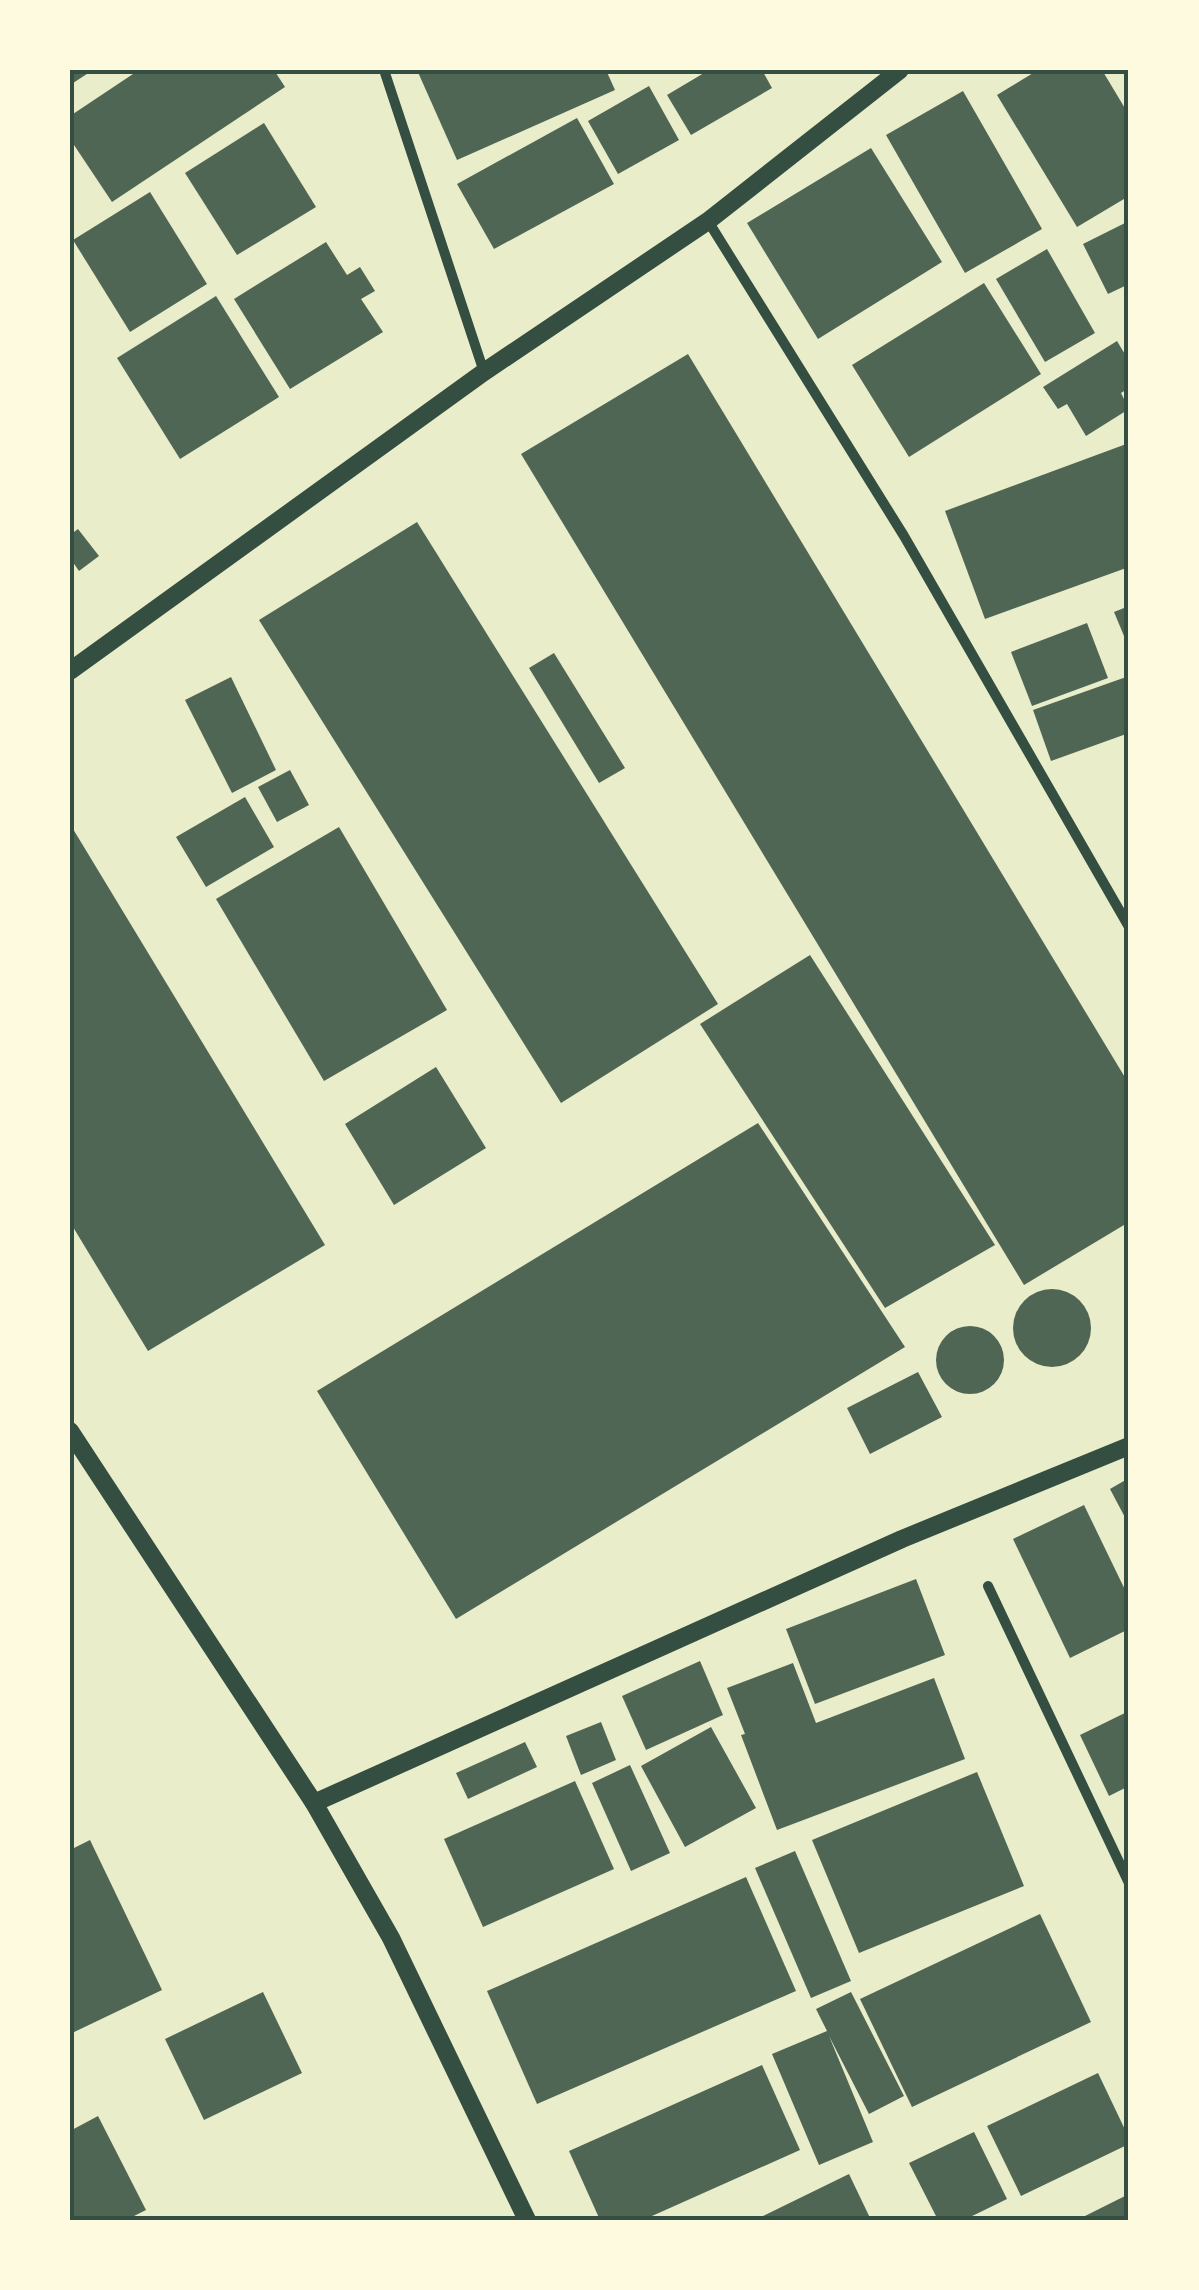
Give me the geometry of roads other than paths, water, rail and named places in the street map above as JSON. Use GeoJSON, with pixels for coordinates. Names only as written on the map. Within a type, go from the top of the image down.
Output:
{"type":"FeatureCollection","features":[{"type":"Feature","properties":{"kind":"street"},"geometry":{"type":"LineString","coordinates":[[384,70],[484,372]]}},
{"type":"Feature","properties":{"kind":"street"},"geometry":{"type":"LineString","coordinates":[[70,671],[484,372],[708,221],[900,70]]}},
{"type":"Feature","properties":{"kind":"street"},"geometry":{"type":"LineString","coordinates":[[708,221],[904,536],[1129,927]]}},
{"type":"Feature","properties":{"kind":"street"},"geometry":{"type":"LineString","coordinates":[[70,1431],[314,1804],[391,1938],[527,2220]]}},
{"type":"Feature","properties":{"kind":"street"},"geometry":{"type":"LineString","coordinates":[[314,1804],[902,1539],[1129,1446]]}},
{"type":"Feature","properties":{"kind":"street"},"geometry":{"type":"LineString","coordinates":[[988,1586],[1129,1883]]}}]}
